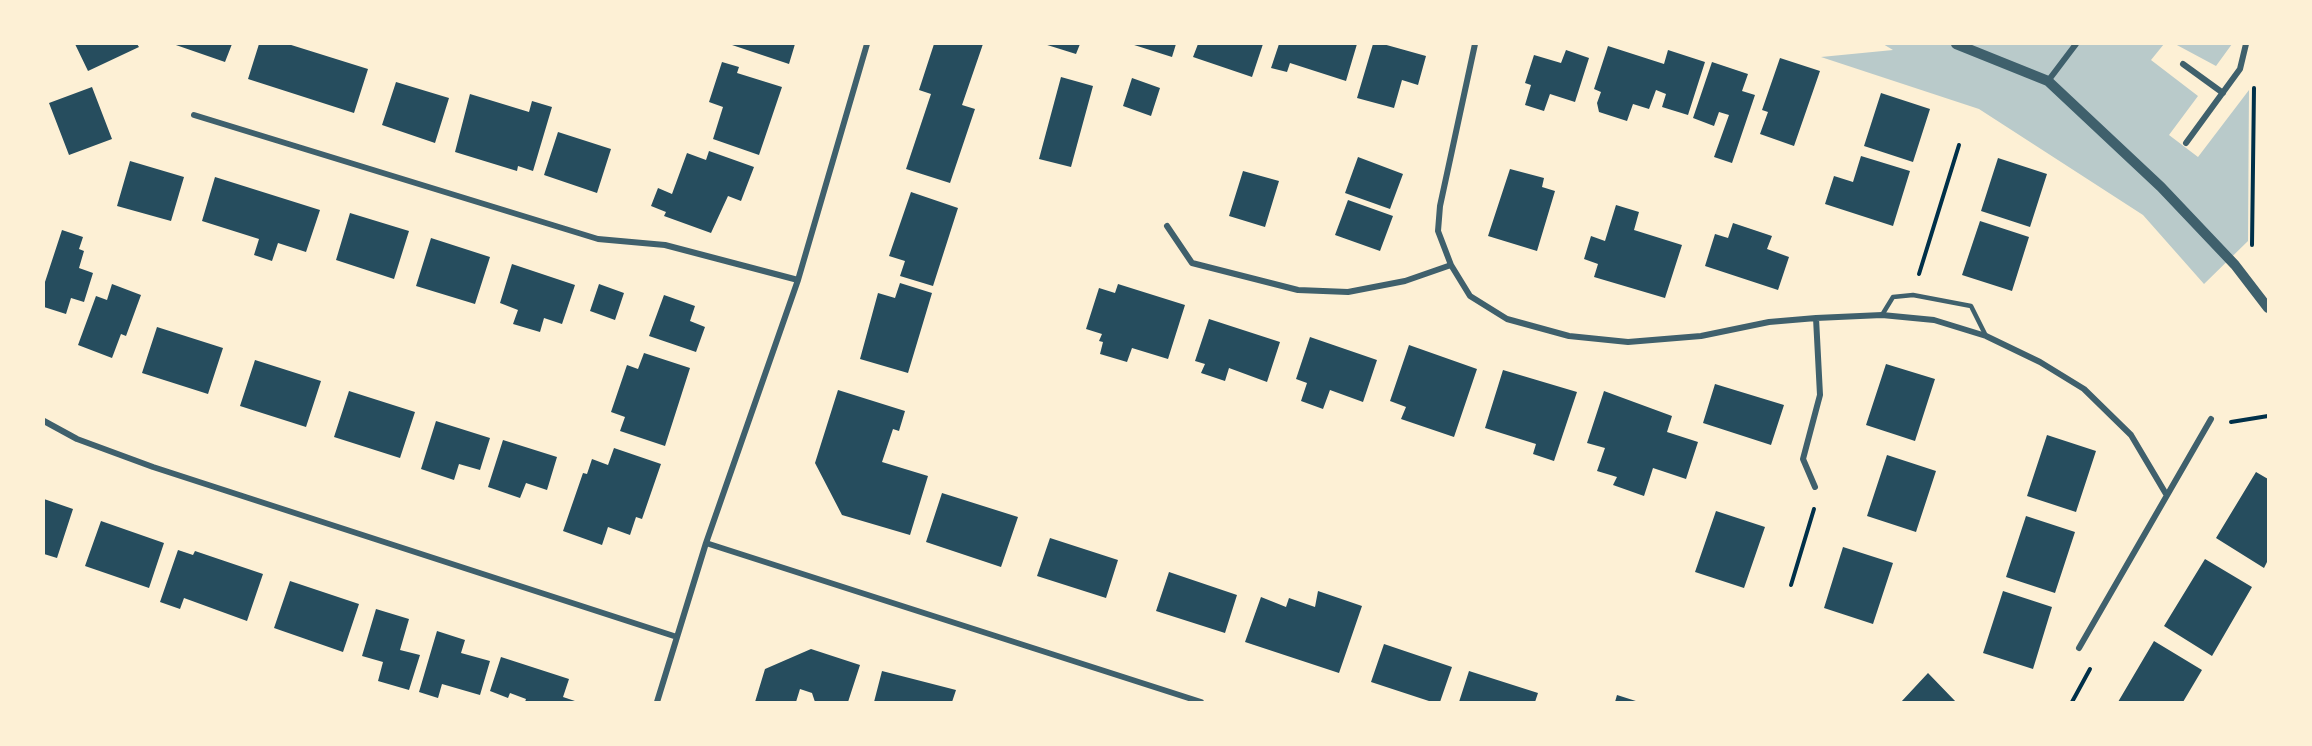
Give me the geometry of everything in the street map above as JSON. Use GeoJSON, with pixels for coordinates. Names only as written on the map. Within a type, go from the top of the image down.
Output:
{"type":"FeatureCollection","features":[{"type":"Feature","properties":{"kind":"street"},"geometry":{"type":"LineString","coordinates":[[657,702],[706,543],[798,280],[867,44]]}},
{"type":"Feature","properties":{"kind":"street"},"geometry":{"type":"LineString","coordinates":[[1475,44],[1440,206],[1438,231],[1451,265],[1470,296],[1508,319],[1569,336],[1628,342],[1701,336],[1769,322],[1816,318],[1882,315],[1934,320],[1986,336],[2040,362],[2084,389],[2131,435],[2166,494]]}},
{"type":"Feature","properties":{"kind":"street"},"geometry":{"type":"LineString","coordinates":[[1956,44],[2048,81],[2161,187],[2235,265],[2268,308]]}},
{"type":"Feature","properties":{"kind":"street"},"geometry":{"type":"LineString","coordinates":[[2048,81],[2076,44]]}},
{"type":"Feature","properties":{"kind":"street"},"geometry":{"type":"LineString","coordinates":[[2186,143],[2240,69],[2246,44]]}},
{"type":"Feature","properties":{"kind":"street"},"geometry":{"type":"LineString","coordinates":[[2183,64],[2223,93]]}},
{"type":"Feature","properties":{"kind":"street"},"geometry":{"type":"LineString","coordinates":[[194,115],[598,239],[665,245],[798,280]]}},
{"type":"Feature","properties":{"kind":"street"},"geometry":{"type":"LineString","coordinates":[[1167,226],[1192,264],[1298,290],[1348,292],[1406,281],[1451,265]]}},
{"type":"Feature","properties":{"kind":"street"},"geometry":{"type":"LineString","coordinates":[[1815,487],[1803,459],[1820,395],[1816,318]]}},
{"type":"Feature","properties":{"kind":"street"},"geometry":{"type":"LineString","coordinates":[[2079,648],[2211,419]]}},
{"type":"Feature","properties":{"kind":"street"},"geometry":{"type":"LineString","coordinates":[[44,421],[77,439],[153,467],[677,637]]}},
{"type":"Feature","properties":{"kind":"street"},"geometry":{"type":"LineString","coordinates":[[706,543],[1201,702]]}},
{"type":"Feature","properties":{"kind":"lane"},"geometry":{"type":"LineString","coordinates":[[1882,315],[1893,297],[1913,295],[1971,306],[1986,336]]}},
{"type":"Feature","properties":{"kind":"path"},"geometry":{"type":"LineString","coordinates":[[2235,265],[2252,249],[2255,89],[2240,69]]}},
{"type":"Feature","properties":{"kind":"path"},"geometry":{"type":"LineString","coordinates":[[1913,295],[1959,145]]}},
{"type":"Feature","properties":{"kind":"path"},"geometry":{"type":"LineString","coordinates":[[2211,419],[2229,423],[2268,416]]}},
{"type":"Feature","properties":{"kind":"path"},"geometry":{"type":"LineString","coordinates":[[1791,585],[1814,516],[1815,487]]}},
{"type":"Feature","properties":{"kind":"shaded area"},"geometry":{"type":"Polygon","coordinates":[[[1883,44],[2164,44],[2151,60],[2198,96],[2169,135],[2198,157],[2249,90],[2248,241],[2204,284],[2143,215],[1979,109],[1821,57],[1893,50],[1883,44]]]}},
{"type":"Feature","properties":{"kind":"shaded area"},"geometry":{"type":"Polygon","coordinates":[[[2175,44],[2232,44],[2216,66],[2175,44]]]}},
{"type":"Feature","properties":{"kind":"building"},"geometry":{"type":"Polygon","coordinates":[[[75,44],[137,44],[139,47],[88,71],[75,44]]]}},
{"type":"Feature","properties":{"kind":"building"},"geometry":{"type":"Polygon","coordinates":[[[173,44],[232,44],[225,62],[173,44]]]}},
{"type":"Feature","properties":{"kind":"building"},"geometry":{"type":"Polygon","coordinates":[[[259,44],[288,44],[368,69],[354,113],[248,79],[259,44]]]}},
{"type":"Feature","properties":{"kind":"building"},"geometry":{"type":"Polygon","coordinates":[[[729,44],[795,44],[789,64],[729,44]]]}},
{"type":"Feature","properties":{"kind":"building"},"geometry":{"type":"Polygon","coordinates":[[[934,44],[983,44],[962,105],[975,109],[950,183],[906,169],[931,94],[919,90],[934,44]]]}},
{"type":"Feature","properties":{"kind":"building"},"geometry":{"type":"Polygon","coordinates":[[[1044,44],[1080,44],[1076,54],[1044,44]]]}},
{"type":"Feature","properties":{"kind":"building"},"geometry":{"type":"Polygon","coordinates":[[[1131,44],[1176,44],[1172,57],[1131,44]]]}},
{"type":"Feature","properties":{"kind":"building"},"geometry":{"type":"Polygon","coordinates":[[[1198,44],[1263,44],[1252,77],[1193,57],[1198,44]]]}},
{"type":"Feature","properties":{"kind":"building"},"geometry":{"type":"Polygon","coordinates":[[[1279,44],[1357,44],[1346,81],[1290,63],[1287,72],[1271,68],[1279,44]]]}},
{"type":"Feature","properties":{"kind":"building"},"geometry":{"type":"Polygon","coordinates":[[[1373,44],[1383,44],[1426,56],[1418,85],[1402,80],[1394,108],[1357,98],[1373,44]]]}},
{"type":"Feature","properties":{"kind":"building"},"geometry":{"type":"Polygon","coordinates":[[[1608,46],[1664,64],[1668,50],[1705,62],[1688,115],[1662,107],[1666,94],[1656,90],[1649,109],[1633,104],[1627,121],[1599,112],[1597,103],[1601,92],[1594,89],[1608,46]]]}},
{"type":"Feature","properties":{"kind":"building"},"geometry":{"type":"Polygon","coordinates":[[[1566,50],[1589,58],[1575,102],[1550,94],[1544,111],[1525,105],[1531,85],[1525,83],[1534,55],[1561,63],[1566,50]]]}},
{"type":"Feature","properties":{"kind":"building"},"geometry":{"type":"Polygon","coordinates":[[[1780,58],[1820,71],[1794,146],[1760,134],[1768,112],[1762,110],[1780,58]]]}},
{"type":"Feature","properties":{"kind":"building"},"geometry":{"type":"Polygon","coordinates":[[[722,62],[739,67],[737,73],[782,87],[759,155],[713,139],[723,107],[709,102],[722,62]]]}},
{"type":"Feature","properties":{"kind":"building"},"geometry":{"type":"Polygon","coordinates":[[[1712,62],[1748,74],[1742,91],[1755,95],[1732,163],[1714,157],[1729,115],[1719,112],[1714,126],[1693,118],[1712,62]]]}},
{"type":"Feature","properties":{"kind":"building"},"geometry":{"type":"Polygon","coordinates":[[[1061,77],[1093,86],[1071,167],[1039,159],[1061,77]]]}},
{"type":"Feature","properties":{"kind":"building"},"geometry":{"type":"Polygon","coordinates":[[[1132,78],[1160,88],[1151,116],[1123,106],[1132,78]]]}},
{"type":"Feature","properties":{"kind":"building"},"geometry":{"type":"Polygon","coordinates":[[[396,82],[449,98],[435,143],[382,125],[396,82]]]}},
{"type":"Feature","properties":{"kind":"building"},"geometry":{"type":"Polygon","coordinates":[[[92,87],[112,139],[69,155],[49,103],[92,87]]]}},
{"type":"Feature","properties":{"kind":"building"},"geometry":{"type":"Polygon","coordinates":[[[1881,93],[1930,109],[1913,162],[1864,146],[1881,93]]]}},
{"type":"Feature","properties":{"kind":"building"},"geometry":{"type":"Polygon","coordinates":[[[470,94],[529,112],[532,101],[552,107],[533,171],[518,166],[517,171],[455,152],[470,94]]]}},
{"type":"Feature","properties":{"kind":"building"},"geometry":{"type":"Polygon","coordinates":[[[558,132],[611,149],[597,193],[544,175],[558,132]]]}},
{"type":"Feature","properties":{"kind":"building"},"geometry":{"type":"Polygon","coordinates":[[[709,151],[754,167],[741,201],[728,196],[711,233],[664,216],[666,212],[651,206],[658,188],[672,194],[687,153],[706,160],[709,151]]]}},
{"type":"Feature","properties":{"kind":"building"},"geometry":{"type":"Polygon","coordinates":[[[1861,156],[1910,171],[1893,226],[1825,204],[1834,176],[1853,182],[1861,156]]]}},
{"type":"Feature","properties":{"kind":"building"},"geometry":{"type":"Polygon","coordinates":[[[1358,157],[1403,174],[1390,209],[1345,193],[1358,157]]]}},
{"type":"Feature","properties":{"kind":"building"},"geometry":{"type":"Polygon","coordinates":[[[1998,158],[2047,174],[2030,227],[1981,211],[1998,158]]]}},
{"type":"Feature","properties":{"kind":"building"},"geometry":{"type":"Polygon","coordinates":[[[130,161],[184,177],[171,221],[117,206],[130,161]]]}},
{"type":"Feature","properties":{"kind":"building"},"geometry":{"type":"Polygon","coordinates":[[[1510,169],[1544,178],[1542,187],[1555,191],[1537,251],[1488,236],[1510,169]]]}},
{"type":"Feature","properties":{"kind":"building"},"geometry":{"type":"Polygon","coordinates":[[[1243,171],[1279,181],[1265,227],[1229,216],[1243,171]]]}},
{"type":"Feature","properties":{"kind":"building"},"geometry":{"type":"Polygon","coordinates":[[[215,177],[320,210],[306,252],[278,243],[272,261],[254,255],[259,239],[202,221],[215,177]]]}},
{"type":"Feature","properties":{"kind":"building"},"geometry":{"type":"Polygon","coordinates":[[[911,192],[958,208],[933,286],[900,276],[905,261],[889,256],[911,192]]]}},
{"type":"Feature","properties":{"kind":"building"},"geometry":{"type":"Polygon","coordinates":[[[1348,200],[1393,216],[1380,251],[1335,235],[1348,200]]]}},
{"type":"Feature","properties":{"kind":"building"},"geometry":{"type":"Polygon","coordinates":[[[1616,205],[1639,212],[1634,230],[1682,245],[1665,298],[1594,277],[1598,264],[1584,259],[1591,236],[1605,241],[1616,205]]]}},
{"type":"Feature","properties":{"kind":"building"},"geometry":{"type":"Polygon","coordinates":[[[350,213],[409,231],[394,279],[336,260],[350,213]]]}},
{"type":"Feature","properties":{"kind":"building"},"geometry":{"type":"Polygon","coordinates":[[[1980,221],[2029,237],[2012,291],[1962,275],[1980,221]]]}},
{"type":"Feature","properties":{"kind":"building"},"geometry":{"type":"Polygon","coordinates":[[[1733,223],[1772,236],[1767,249],[1789,257],[1778,290],[1705,266],[1715,234],[1728,238],[1733,223]]]}},
{"type":"Feature","properties":{"kind":"building"},"geometry":{"type":"Polygon","coordinates":[[[62,230],[83,237],[79,249],[84,251],[79,268],[93,273],[84,302],[71,298],[66,314],[44,307],[44,285],[62,230]]]}},
{"type":"Feature","properties":{"kind":"building"},"geometry":{"type":"Polygon","coordinates":[[[431,238],[490,257],[475,304],[416,286],[431,238]]]}},
{"type":"Feature","properties":{"kind":"building"},"geometry":{"type":"Polygon","coordinates":[[[512,264],[575,285],[562,324],[544,318],[540,332],[513,324],[518,310],[500,303],[512,264]]]}},
{"type":"Feature","properties":{"kind":"building"},"geometry":{"type":"Polygon","coordinates":[[[900,283],[932,293],[908,373],[860,359],[878,293],[895,298],[900,283]]]}},
{"type":"Feature","properties":{"kind":"building"},"geometry":{"type":"Polygon","coordinates":[[[112,284],[141,295],[126,336],[121,334],[112,358],[78,345],[96,296],[107,300],[112,284]]]}},
{"type":"Feature","properties":{"kind":"building"},"geometry":{"type":"Polygon","coordinates":[[[599,284],[624,293],[615,320],[590,311],[599,284]]]}},
{"type":"Feature","properties":{"kind":"building"},"geometry":{"type":"Polygon","coordinates":[[[1118,284],[1185,305],[1168,359],[1132,348],[1127,362],[1100,354],[1103,342],[1099,341],[1102,334],[1086,329],[1099,288],[1115,293],[1118,284]]]}},
{"type":"Feature","properties":{"kind":"building"},"geometry":{"type":"Polygon","coordinates":[[[664,295],[695,306],[690,321],[705,327],[696,352],[649,336],[664,295]]]}},
{"type":"Feature","properties":{"kind":"building"},"geometry":{"type":"Polygon","coordinates":[[[1209,319],[1280,342],[1267,382],[1229,368],[1225,381],[1201,373],[1205,364],[1195,361],[1209,319]]]}},
{"type":"Feature","properties":{"kind":"building"},"geometry":{"type":"Polygon","coordinates":[[[157,327],[223,348],[208,394],[142,373],[157,327]]]}},
{"type":"Feature","properties":{"kind":"building"},"geometry":{"type":"Polygon","coordinates":[[[1310,337],[1377,360],[1363,402],[1330,390],[1323,409],[1301,401],[1307,383],[1296,379],[1310,337]]]}},
{"type":"Feature","properties":{"kind":"building"},"geometry":{"type":"Polygon","coordinates":[[[1409,345],[1477,369],[1454,437],[1401,419],[1406,407],[1390,401],[1409,345]]]}},
{"type":"Feature","properties":{"kind":"building"},"geometry":{"type":"Polygon","coordinates":[[[644,353],[690,368],[665,446],[620,431],[625,417],[611,412],[627,365],[638,369],[644,353]]]}},
{"type":"Feature","properties":{"kind":"building"},"geometry":{"type":"Polygon","coordinates":[[[255,360],[321,381],[306,427],[240,406],[255,360]]]}},
{"type":"Feature","properties":{"kind":"building"},"geometry":{"type":"Polygon","coordinates":[[[1886,364],[1935,379],[1915,441],[1866,425],[1886,364]]]}},
{"type":"Feature","properties":{"kind":"building"},"geometry":{"type":"Polygon","coordinates":[[[1503,370],[1577,392],[1554,461],[1533,454],[1536,444],[1485,428],[1503,370]]]}},
{"type":"Feature","properties":{"kind":"building"},"geometry":{"type":"Polygon","coordinates":[[[1715,384],[1784,405],[1771,445],[1703,423],[1715,384]]]}},
{"type":"Feature","properties":{"kind":"building"},"geometry":{"type":"Polygon","coordinates":[[[838,390],[905,411],[899,431],[893,429],[882,462],[928,476],[910,535],[842,515],[815,463],[838,390]]]}},
{"type":"Feature","properties":{"kind":"building"},"geometry":{"type":"Polygon","coordinates":[[[349,391],[415,412],[400,458],[334,437],[349,391]]]}},
{"type":"Feature","properties":{"kind":"building"},"geometry":{"type":"Polygon","coordinates":[[[1604,391],[1672,416],[1667,432],[1698,442],[1686,479],[1653,468],[1644,496],[1613,485],[1617,477],[1597,471],[1605,448],[1587,443],[1604,391]]]}},
{"type":"Feature","properties":{"kind":"building"},"geometry":{"type":"Polygon","coordinates":[[[436,421],[490,438],[480,470],[459,464],[454,480],[421,469],[436,421]]]}},
{"type":"Feature","properties":{"kind":"building"},"geometry":{"type":"Polygon","coordinates":[[[2047,435],[2096,451],[2076,512],[2027,496],[2047,435]]]}},
{"type":"Feature","properties":{"kind":"building"},"geometry":{"type":"Polygon","coordinates":[[[503,440],[557,457],[547,490],[526,483],[520,498],[488,487],[503,440]]]}},
{"type":"Feature","properties":{"kind":"building"},"geometry":{"type":"Polygon","coordinates":[[[614,448],[661,464],[642,519],[636,517],[630,535],[608,527],[602,545],[563,531],[583,473],[587,474],[592,459],[608,465],[614,448]]]}},
{"type":"Feature","properties":{"kind":"building"},"geometry":{"type":"Polygon","coordinates":[[[1887,455],[1936,471],[1916,532],[1867,516],[1887,455]]]}},
{"type":"Feature","properties":{"kind":"building"},"geometry":{"type":"Polygon","coordinates":[[[2256,472],[2268,479],[2268,560],[2264,568],[2216,538],[2256,472]]]}},
{"type":"Feature","properties":{"kind":"building"},"geometry":{"type":"Polygon","coordinates":[[[942,493],[1018,517],[1001,567],[926,542],[942,493]]]}},
{"type":"Feature","properties":{"kind":"building"},"geometry":{"type":"Polygon","coordinates":[[[44,499],[73,509],[57,558],[44,554],[44,499]]]}},
{"type":"Feature","properties":{"kind":"building"},"geometry":{"type":"Polygon","coordinates":[[[1716,511],[1765,527],[1744,588],[1695,572],[1716,511]]]}},
{"type":"Feature","properties":{"kind":"building"},"geometry":{"type":"Polygon","coordinates":[[[2026,516],[2075,532],[2055,593],[2006,577],[2026,516]]]}},
{"type":"Feature","properties":{"kind":"building"},"geometry":{"type":"Polygon","coordinates":[[[101,521],[164,543],[149,588],[85,566],[101,521]]]}},
{"type":"Feature","properties":{"kind":"building"},"geometry":{"type":"Polygon","coordinates":[[[1050,538],[1118,560],[1106,598],[1037,576],[1050,538]]]}},
{"type":"Feature","properties":{"kind":"building"},"geometry":{"type":"Polygon","coordinates":[[[1843,547],[1893,563],[1873,624],[1824,608],[1843,547]]]}},
{"type":"Feature","properties":{"kind":"building"},"geometry":{"type":"Polygon","coordinates":[[[178,550],[193,555],[195,551],[263,574],[247,621],[184,598],[180,609],[160,602],[178,550]]]}},
{"type":"Feature","properties":{"kind":"building"},"geometry":{"type":"Polygon","coordinates":[[[2205,559],[2252,587],[2212,656],[2164,626],[2205,559]]]}},
{"type":"Feature","properties":{"kind":"building"},"geometry":{"type":"Polygon","coordinates":[[[1169,572],[1237,595],[1225,633],[1156,611],[1169,572]]]}},
{"type":"Feature","properties":{"kind":"building"},"geometry":{"type":"Polygon","coordinates":[[[290,581],[359,604],[343,652],[274,628],[290,581]]]}},
{"type":"Feature","properties":{"kind":"building"},"geometry":{"type":"Polygon","coordinates":[[[1318,591],[1362,606],[1339,673],[1245,642],[1261,597],[1286,607],[1289,598],[1315,607],[1318,591]]]}},
{"type":"Feature","properties":{"kind":"building"},"geometry":{"type":"Polygon","coordinates":[[[2003,591],[2052,607],[2033,669],[1983,653],[2003,591]]]}},
{"type":"Feature","properties":{"kind":"building"},"geometry":{"type":"Polygon","coordinates":[[[376,609],[409,619],[400,650],[420,655],[409,690],[378,681],[383,662],[362,656],[376,609]]]}},
{"type":"Feature","properties":{"kind":"building"},"geometry":{"type":"Polygon","coordinates":[[[437,631],[465,640],[461,653],[490,661],[480,695],[442,684],[438,698],[419,692],[437,631]]]}},
{"type":"Feature","properties":{"kind":"building"},"geometry":{"type":"Polygon","coordinates":[[[2154,641],[2202,670],[2183,702],[2118,702],[2154,641]]]}},
{"type":"Feature","properties":{"kind":"building"},"geometry":{"type":"Polygon","coordinates":[[[1384,644],[1452,667],[1440,702],[1432,702],[1371,682],[1384,644]]]}},
{"type":"Feature","properties":{"kind":"building"},"geometry":{"type":"Polygon","coordinates":[[[811,649],[860,665],[848,702],[815,702],[812,693],[800,689],[796,702],[755,702],[765,669],[811,649]]]}},
{"type":"Feature","properties":{"kind":"building"},"geometry":{"type":"Polygon","coordinates":[[[501,657],[569,679],[563,697],[578,702],[525,702],[526,699],[510,693],[508,698],[490,691],[501,657]]]}},
{"type":"Feature","properties":{"kind":"building"},"geometry":{"type":"Polygon","coordinates":[[[882,671],[956,690],[952,702],[874,702],[882,671]]]}},
{"type":"Feature","properties":{"kind":"building"},"geometry":{"type":"Polygon","coordinates":[[[1469,671],[1538,693],[1535,702],[1459,702],[1469,671]]]}},
{"type":"Feature","properties":{"kind":"building"},"geometry":{"type":"Polygon","coordinates":[[[1928,673],[1956,702],[1901,702],[1928,673]]]}},
{"type":"Feature","properties":{"kind":"building"},"geometry":{"type":"Polygon","coordinates":[[[1617,695],[1639,702],[1615,702],[1617,695]]]}}]}
